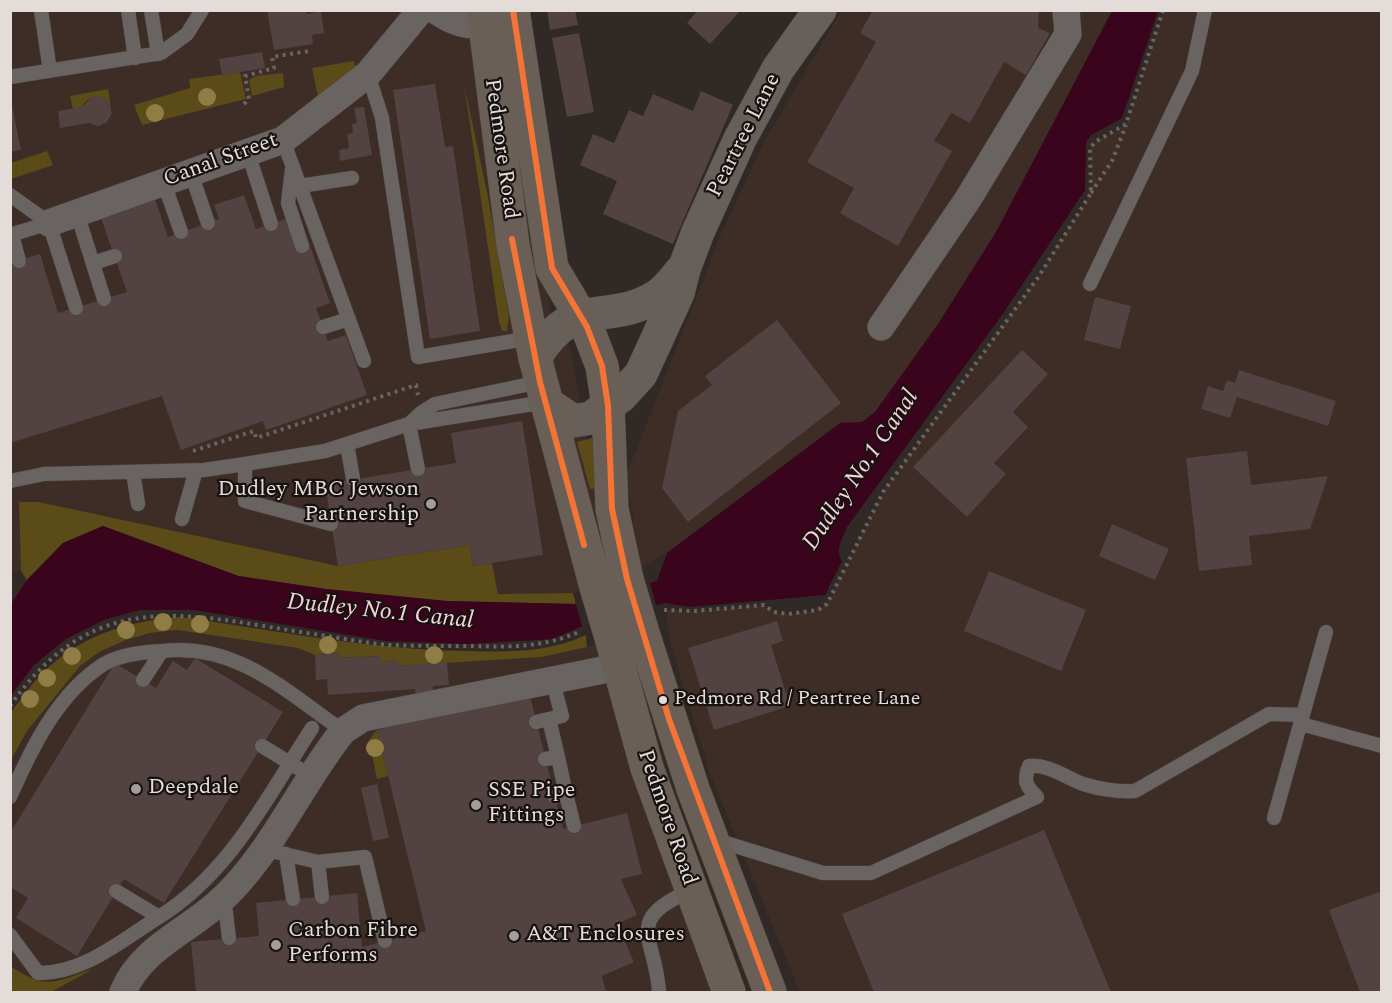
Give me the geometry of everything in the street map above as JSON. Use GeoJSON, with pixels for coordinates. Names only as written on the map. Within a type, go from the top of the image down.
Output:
{"type":"FeatureCollection","features":[{"type":"Feature","properties":{"kind":"highway","name":"Pedmore Road"},"geometry":{"type":"LineString","coordinates":[[494,14],[552,268],[579,316]]}},
{"type":"Feature","properties":{"kind":"highway","name":"Pedmore Road"},"geometry":{"type":"LineString","coordinates":[[494,14],[513,245],[538,370],[596,587],[669,719],[770,993]]}},
{"type":"Feature","properties":{"kind":"highway"},"geometry":{"type":"LineString","coordinates":[[579,316],[596,346],[602,366],[608,406],[612,509],[627,579],[624,636]]}},
{"type":"Feature","properties":{"kind":"highway","name":"Pedmore Road"},"geometry":{"type":"LineString","coordinates":[[624,636],[647,768],[729,993]]}},
{"type":"Feature","properties":{"kind":"street","name":"Canal Street"},"geometry":{"type":"LineString","coordinates":[[49,223],[283,140],[368,74],[421,10]]}},
{"type":"Feature","properties":{"kind":"street"},"geometry":{"type":"LineString","coordinates":[[435,10],[454,23],[472,25],[494,14]]}},
{"type":"Feature","properties":{"kind":"street","name":"Peartree Lane"},"geometry":{"type":"LineString","coordinates":[[538,370],[573,421],[591,418],[608,406],[641,374],[678,293],[684,268],[736,150],[772,79],[820,10]]}},
{"type":"Feature","properties":{"kind":"street"},"geometry":{"type":"LineString","coordinates":[[881,327],[968,199],[1068,34],[1066,10]]}},
{"type":"Feature","properties":{"kind":"street","name":"Peartree Lane"},"geometry":{"type":"LineString","coordinates":[[579,316],[639,305],[659,296],[684,268]]}},
{"type":"Feature","properties":{"kind":"street"},"geometry":{"type":"LineString","coordinates":[[538,370],[553,332],[579,316]]}},
{"type":"Feature","properties":{"kind":"street"},"geometry":{"type":"LineString","coordinates":[[123,993],[138,965],[224,897],[274,851],[300,769],[343,731],[363,718],[552,680],[624,636]]}},
{"type":"Feature","properties":{"kind":"lane"},"geometry":{"type":"LineString","coordinates":[[41,10],[50,71]]}},
{"type":"Feature","properties":{"kind":"lane"},"geometry":{"type":"LineString","coordinates":[[128,10],[135,58]]}},
{"type":"Feature","properties":{"kind":"lane"},"geometry":{"type":"LineString","coordinates":[[151,10],[158,54]]}},
{"type":"Feature","properties":{"kind":"lane"},"geometry":{"type":"LineString","coordinates":[[10,77],[158,54],[187,34],[202,10]]}},
{"type":"Feature","properties":{"kind":"lane"},"geometry":{"type":"LineString","coordinates":[[1090,284],[1192,71],[1205,10]]}},
{"type":"Feature","properties":{"kind":"lane"},"geometry":{"type":"LineString","coordinates":[[368,74],[382,118],[418,357],[442,352],[538,370]]}},
{"type":"Feature","properties":{"kind":"lane"},"geometry":{"type":"LineString","coordinates":[[283,140],[364,361]]}},
{"type":"Feature","properties":{"kind":"lane"},"geometry":{"type":"LineString","coordinates":[[386,147],[401,145]]}},
{"type":"Feature","properties":{"kind":"lane"},"geometry":{"type":"LineString","coordinates":[[248,153],[271,224]]}},
{"type":"Feature","properties":{"kind":"lane"},"geometry":{"type":"LineString","coordinates":[[389,167],[404,164]]}},
{"type":"Feature","properties":{"kind":"lane"},"geometry":{"type":"LineString","coordinates":[[292,166],[288,203],[302,246]]}},
{"type":"Feature","properties":{"kind":"lane"},"geometry":{"type":"LineString","coordinates":[[191,173],[208,223]]}},
{"type":"Feature","properties":{"kind":"lane"},"geometry":{"type":"LineString","coordinates":[[300,186],[352,178]]}},
{"type":"Feature","properties":{"kind":"lane"},"geometry":{"type":"LineString","coordinates":[[164,183],[181,232]]}},
{"type":"Feature","properties":{"kind":"lane"},"geometry":{"type":"LineString","coordinates":[[10,195],[49,223],[76,308]]}},
{"type":"Feature","properties":{"kind":"lane"},"geometry":{"type":"LineString","coordinates":[[77,213],[104,299]]}},
{"type":"Feature","properties":{"kind":"lane"},"geometry":{"type":"LineString","coordinates":[[19,261],[11,235],[49,223]]}},
{"type":"Feature","properties":{"kind":"lane"},"geometry":{"type":"LineString","coordinates":[[401,241],[415,239]]}},
{"type":"Feature","properties":{"kind":"lane"},"geometry":{"type":"LineString","coordinates":[[93,263],[115,256]]}},
{"type":"Feature","properties":{"kind":"lane"},"geometry":{"type":"LineString","coordinates":[[323,327],[349,319]]}},
{"type":"Feature","properties":{"kind":"lane"},"geometry":{"type":"LineString","coordinates":[[440,338],[442,352]]}},
{"type":"Feature","properties":{"kind":"lane"},"geometry":{"type":"LineString","coordinates":[[409,424],[421,412],[435,405],[538,370]]}},
{"type":"Feature","properties":{"kind":"lane"},"geometry":{"type":"LineString","coordinates":[[10,481],[44,474],[196,470],[325,451],[409,424],[538,370]]}},
{"type":"Feature","properties":{"kind":"lane"},"geometry":{"type":"LineString","coordinates":[[409,424],[417,469]]}},
{"type":"Feature","properties":{"kind":"lane"},"geometry":{"type":"LineString","coordinates":[[347,444],[353,479]]}},
{"type":"Feature","properties":{"kind":"lane"},"geometry":{"type":"LineString","coordinates":[[245,464],[244,501],[331,524]]}},
{"type":"Feature","properties":{"kind":"lane"},"geometry":{"type":"LineString","coordinates":[[182,519],[196,470]]}},
{"type":"Feature","properties":{"kind":"lane"},"geometry":{"type":"LineString","coordinates":[[133,472],[138,504]]}},
{"type":"Feature","properties":{"kind":"lane"},"geometry":{"type":"LineString","coordinates":[[1274,818],[1326,632]]}},
{"type":"Feature","properties":{"kind":"lane"},"geometry":{"type":"LineString","coordinates":[[10,797],[29,752],[71,693],[105,663],[136,653],[206,650],[247,664],[343,731]]}},
{"type":"Feature","properties":{"kind":"lane"},"geometry":{"type":"LineString","coordinates":[[142,680],[162,651]]}},
{"type":"Feature","properties":{"kind":"lane"},"geometry":{"type":"LineString","coordinates":[[552,680],[562,716],[543,720],[561,796],[574,826]]}},
{"type":"Feature","properties":{"kind":"lane"},"geometry":{"type":"LineString","coordinates":[[712,838],[823,873],[871,873],[1036,797],[1026,786],[1024,776],[1029,766],[1040,765],[1084,784],[1121,792],[1135,791],[1269,714],[1302,719],[1382,746]]}},
{"type":"Feature","properties":{"kind":"lane"},"geometry":{"type":"LineString","coordinates":[[10,935],[38,973],[59,973],[86,963],[159,917],[216,870],[300,769],[312,728]]}},
{"type":"Feature","properties":{"kind":"lane"},"geometry":{"type":"LineString","coordinates":[[262,746],[300,769]]}},
{"type":"Feature","properties":{"kind":"lane"},"geometry":{"type":"LineString","coordinates":[[274,851],[318,862],[365,857],[385,941]]}},
{"type":"Feature","properties":{"kind":"lane"},"geometry":{"type":"LineString","coordinates":[[274,851],[292,899]]}},
{"type":"Feature","properties":{"kind":"lane"},"geometry":{"type":"LineString","coordinates":[[318,862],[322,897]]}},
{"type":"Feature","properties":{"kind":"lane"},"geometry":{"type":"LineString","coordinates":[[116,891],[159,917]]}},
{"type":"Feature","properties":{"kind":"lane"},"geometry":{"type":"LineString","coordinates":[[659,993],[647,926],[653,914],[664,902],[690,891]]}},
{"type":"Feature","properties":{"kind":"lane"},"geometry":{"type":"LineString","coordinates":[[224,897],[229,938]]}},
{"type":"Feature","properties":{"kind":"path"},"geometry":{"type":"LineString","coordinates":[[10,706],[38,673],[80,638],[108,625],[145,616],[180,614],[218,617],[387,645],[520,647],[624,636],[764,605],[774,612],[788,614],[818,610],[827,604],[883,492],[1039,276],[1112,161],[1163,10]]}},
{"type":"Feature","properties":{"kind":"path"},"geometry":{"type":"LineString","coordinates":[[244,104],[249,99],[245,76],[274,69],[272,57],[309,51]]}},
{"type":"Feature","properties":{"kind":"path"},"geometry":{"type":"LineString","coordinates":[[1091,193],[1090,148],[1095,142],[1126,124]]}},
{"type":"Feature","properties":{"kind":"path"},"geometry":{"type":"LineString","coordinates":[[189,452],[254,430],[256,438],[416,385],[421,412]]}},
{"type":"Feature","properties":{"kind":"shaded area"},"geometry":{"type":"Polygon","coordinates":[[[10,11],[500,11],[550,309],[571,350],[591,467],[615,582],[573,593],[498,594],[492,563],[473,566],[470,545],[338,566],[39,502],[19,503],[21,571],[11,571],[10,11]]]}},
{"type":"Feature","properties":{"kind":"shaded area"},"geometry":{"type":"Polygon","coordinates":[[[841,11],[1135,11],[896,421],[840,423],[667,553],[641,568],[626,476],[721,234],[764,142],[841,11]]]}},
{"type":"Feature","properties":{"kind":"shaded area"},"geometry":{"type":"Polygon","coordinates":[[[1163,11],[1381,11],[1381,992],[800,992],[710,774],[670,642],[666,610],[693,611],[764,605],[774,612],[788,614],[818,610],[827,604],[883,492],[1039,276],[1091,193],[1090,148],[1095,142],[1126,124],[1163,11]]]}},
{"type":"Feature","properties":{"kind":"shaded area"},"geometry":{"type":"Polygon","coordinates":[[[354,61],[356,71],[318,97],[312,68],[354,61]]]}},
{"type":"Feature","properties":{"kind":"shaded area"},"geometry":{"type":"Polygon","coordinates":[[[240,72],[246,99],[142,125],[134,105],[190,88],[189,79],[240,72]]]}},
{"type":"Feature","properties":{"kind":"shaded area"},"geometry":{"type":"Polygon","coordinates":[[[283,73],[284,87],[252,96],[249,80],[256,76],[283,73]]]}},
{"type":"Feature","properties":{"kind":"shaded area"},"geometry":{"type":"Polygon","coordinates":[[[464,84],[488,197],[509,316],[507,331],[502,331],[499,322],[464,84]]]}},
{"type":"Feature","properties":{"kind":"shaded area"},"geometry":{"type":"Polygon","coordinates":[[[108,89],[111,108],[105,100],[93,97],[82,107],[73,109],[70,96],[108,89]]]}},
{"type":"Feature","properties":{"kind":"shaded area"},"geometry":{"type":"Polygon","coordinates":[[[47,151],[53,165],[11,179],[11,163],[47,151]]]}},
{"type":"Feature","properties":{"kind":"shaded area"},"geometry":{"type":"Polygon","coordinates":[[[596,437],[598,488],[590,489],[577,442],[596,437]]]}},
{"type":"Feature","properties":{"kind":"shaded area"},"geometry":{"type":"Polygon","coordinates":[[[19,502],[39,502],[338,566],[470,545],[473,566],[492,563],[498,594],[573,593],[576,604],[446,601],[326,589],[239,576],[103,526],[63,543],[27,580],[21,571],[19,502]]]}},
{"type":"Feature","properties":{"kind":"shaded area"},"geometry":{"type":"Polygon","coordinates":[[[180,617],[358,643],[429,650],[527,650],[557,645],[586,635],[587,647],[542,657],[398,666],[397,660],[380,662],[379,656],[340,658],[339,653],[315,655],[298,648],[177,630],[150,633],[126,640],[99,652],[80,666],[27,731],[11,760],[9,730],[11,713],[27,691],[58,659],[95,637],[115,629],[136,623],[180,617]]]}},
{"type":"Feature","properties":{"kind":"shaded area"},"geometry":{"type":"Polygon","coordinates":[[[177,630],[298,648],[315,655],[340,653],[340,658],[380,656],[398,660],[399,666],[542,657],[630,636],[671,788],[703,882],[746,992],[11,992],[11,760],[27,731],[80,666],[99,652],[126,640],[150,633],[177,630]]]}},
{"type":"Feature","properties":{"kind":"shaded area"},"geometry":{"type":"Polygon","coordinates":[[[377,730],[388,776],[377,779],[369,740],[377,730]]]}},
{"type":"Feature","properties":{"kind":"shaded area"},"geometry":{"type":"Polygon","coordinates":[[[10,966],[33,979],[51,982],[93,969],[51,992],[11,992],[10,966]]]}},
{"type":"Feature","properties":{"kind":"water","name":"Dudley No.1 Canal"},"geometry":{"type":"Polygon","coordinates":[[[1112,11],[1158,11],[1122,118],[1091,135],[1086,142],[1085,190],[1002,315],[847,527],[839,548],[842,561],[825,595],[690,607],[665,603],[580,627],[553,639],[466,644],[386,641],[194,610],[139,610],[104,620],[66,639],[34,665],[11,695],[11,604],[27,580],[63,543],[103,526],[238,576],[326,589],[446,601],[576,604],[657,581],[667,553],[840,423],[862,422],[875,412],[938,324],[996,232],[1112,11]]]}},
{"type":"Feature","properties":{"kind":"pier"},"geometry":{"type":"Polygon","coordinates":[[[649,580],[657,608],[583,629],[575,601],[649,580]]]}},
{"type":"Feature","properties":{"kind":"building"},"geometry":{"type":"Polygon","coordinates":[[[267,10],[306,10],[307,14],[321,11],[324,33],[312,35],[313,44],[274,50],[267,10]]]}},
{"type":"Feature","properties":{"kind":"building"},"geometry":{"type":"Polygon","coordinates":[[[547,10],[575,10],[578,25],[550,30],[547,10]]]}},
{"type":"Feature","properties":{"kind":"building"},"geometry":{"type":"Polygon","coordinates":[[[698,10],[741,10],[710,44],[687,23],[698,10]]]}},
{"type":"Feature","properties":{"kind":"building"},"geometry":{"type":"Polygon","coordinates":[[[873,10],[1039,10],[1038,28],[1050,33],[1026,75],[1004,62],[970,123],[951,113],[934,141],[952,151],[898,246],[840,213],[854,188],[807,162],[876,42],[860,33],[873,10]]]}},
{"type":"Feature","properties":{"kind":"building"},"geometry":{"type":"Polygon","coordinates":[[[579,33],[594,112],[567,117],[552,38],[579,33]]]}},
{"type":"Feature","properties":{"kind":"building"},"geometry":{"type":"Polygon","coordinates":[[[262,52],[265,68],[222,75],[219,59],[262,52]]]}},
{"type":"Feature","properties":{"kind":"building"},"geometry":{"type":"Polygon","coordinates":[[[435,84],[445,147],[453,146],[480,331],[430,339],[393,90],[435,84]]]}},
{"type":"Feature","properties":{"kind":"building"},"geometry":{"type":"Polygon","coordinates":[[[701,91],[733,105],[673,244],[603,214],[617,181],[580,165],[593,134],[614,143],[629,110],[643,116],[653,94],[693,111],[701,91]]]}},
{"type":"Feature","properties":{"kind":"building"},"geometry":{"type":"Polygon","coordinates":[[[10,95],[21,150],[10,152],[10,95]]]}},
{"type":"Feature","properties":{"kind":"building"},"geometry":{"type":"Polygon","coordinates":[[[93,96],[102,97],[109,103],[112,113],[107,122],[98,126],[88,123],[60,128],[58,111],[82,107],[93,96]]]}},
{"type":"Feature","properties":{"kind":"building"},"geometry":{"type":"Polygon","coordinates":[[[364,107],[372,155],[340,161],[339,150],[349,148],[347,134],[353,133],[352,124],[357,123],[354,108],[364,107]]]}},
{"type":"Feature","properties":{"kind":"building"},"geometry":{"type":"Polygon","coordinates":[[[244,195],[256,229],[286,219],[296,248],[309,243],[330,303],[316,308],[328,341],[346,335],[367,395],[266,430],[263,421],[181,450],[162,396],[10,443],[10,263],[40,254],[58,313],[127,292],[101,218],[155,199],[168,237],[219,219],[214,205],[244,195]]]}},
{"type":"Feature","properties":{"kind":"building"},"geometry":{"type":"Polygon","coordinates":[[[1095,297],[1131,306],[1120,349],[1084,340],[1095,297]]]}},
{"type":"Feature","properties":{"kind":"building"},"geometry":{"type":"Polygon","coordinates":[[[777,320],[841,403],[688,522],[662,488],[678,411],[712,385],[705,376],[777,320]]]}},
{"type":"Feature","properties":{"kind":"building"},"geometry":{"type":"Polygon","coordinates":[[[1022,350],[1048,374],[1013,412],[1028,427],[994,463],[1006,474],[967,517],[913,467],[1022,350]]]}},
{"type":"Feature","properties":{"kind":"building"},"geometry":{"type":"Polygon","coordinates":[[[1239,370],[1336,401],[1328,426],[1237,397],[1230,418],[1201,409],[1208,386],[1223,391],[1227,380],[1235,383],[1239,370]]]}},
{"type":"Feature","properties":{"kind":"building","name":"Dudley MBC Jewson Partnership"},"geometry":{"type":"Polygon","coordinates":[[[522,421],[543,555],[473,566],[470,545],[338,566],[325,484],[456,463],[451,433],[522,421]]]}},
{"type":"Feature","properties":{"kind":"building"},"geometry":{"type":"Polygon","coordinates":[[[1247,451],[1251,485],[1328,476],[1310,529],[1249,536],[1252,565],[1199,571],[1186,458],[1247,451]]]}},
{"type":"Feature","properties":{"kind":"building"},"geometry":{"type":"Polygon","coordinates":[[[1112,524],[1169,549],[1155,580],[1099,556],[1112,524]]]}},
{"type":"Feature","properties":{"kind":"building"},"geometry":{"type":"Polygon","coordinates":[[[989,571],[1086,610],[1061,671],[964,631],[989,571]]]}},
{"type":"Feature","properties":{"kind":"building"},"geometry":{"type":"Polygon","coordinates":[[[777,621],[783,641],[771,645],[790,706],[714,730],[688,648],[777,621]]]}},
{"type":"Feature","properties":{"kind":"building"},"geometry":{"type":"Polygon","coordinates":[[[340,653],[340,658],[380,656],[380,662],[398,660],[398,666],[447,662],[449,685],[433,686],[433,695],[416,696],[415,689],[328,695],[327,679],[316,680],[315,655],[340,653]]]}},
{"type":"Feature","properties":{"kind":"building","name":"Deepdale"},"geometry":{"type":"Polygon","coordinates":[[[195,658],[283,712],[164,903],[124,879],[77,956],[16,918],[28,898],[10,887],[10,833],[115,663],[156,688],[173,661],[187,670],[195,658]]]}},
{"type":"Feature","properties":{"kind":"building"},"geometry":{"type":"Polygon","coordinates":[[[529,692],[563,829],[627,813],[642,874],[621,879],[637,915],[617,924],[634,962],[602,976],[606,992],[196,992],[191,942],[259,936],[256,903],[357,893],[362,947],[426,931],[377,730],[529,692]]]}},
{"type":"Feature","properties":{"kind":"building"},"geometry":{"type":"Polygon","coordinates":[[[377,784],[389,838],[373,841],[361,788],[377,784]]]}},
{"type":"Feature","properties":{"kind":"building"},"geometry":{"type":"Polygon","coordinates":[[[1044,830],[1111,992],[874,992],[842,914],[1044,830]]]}},
{"type":"Feature","properties":{"kind":"building"},"geometry":{"type":"Polygon","coordinates":[[[1382,891],[1382,992],[1360,992],[1329,910],[1382,891]]]}},
{"type":"Feature","properties":{"kind":"transit line"},"geometry":{"type":"LineString","coordinates":[[513,10],[552,268],[587,327],[602,366],[608,406],[612,509],[627,579],[669,719],[770,992]]}},
{"type":"Feature","properties":{"kind":"transit line"},"geometry":{"type":"LineString","coordinates":[[512,239],[540,382],[584,545]]}},
{"type":"Feature","properties":{"kind":"place","name":"Dudley MBC Jewson Partnership"},"geometry":{"type":"Point","coordinates":[431,504]}},
{"type":"Feature","properties":{"kind":"place","name":"Pedmore Rd / Peartree Lane"},"geometry":{"type":"Point","coordinates":[663,700]}},
{"type":"Feature","properties":{"kind":"place","name":"Deepdale"},"geometry":{"type":"Point","coordinates":[136,789]}},
{"type":"Feature","properties":{"kind":"place","name":"SSE Pipe Fittings"},"geometry":{"type":"Point","coordinates":[476,805]}},
{"type":"Feature","properties":{"kind":"place","name":"A&T Enclosures"},"geometry":{"type":"Point","coordinates":[514,936]}},
{"type":"Feature","properties":{"kind":"place","name":"Carbon Fibre Performs"},"geometry":{"type":"Point","coordinates":[276,945]}}]}
